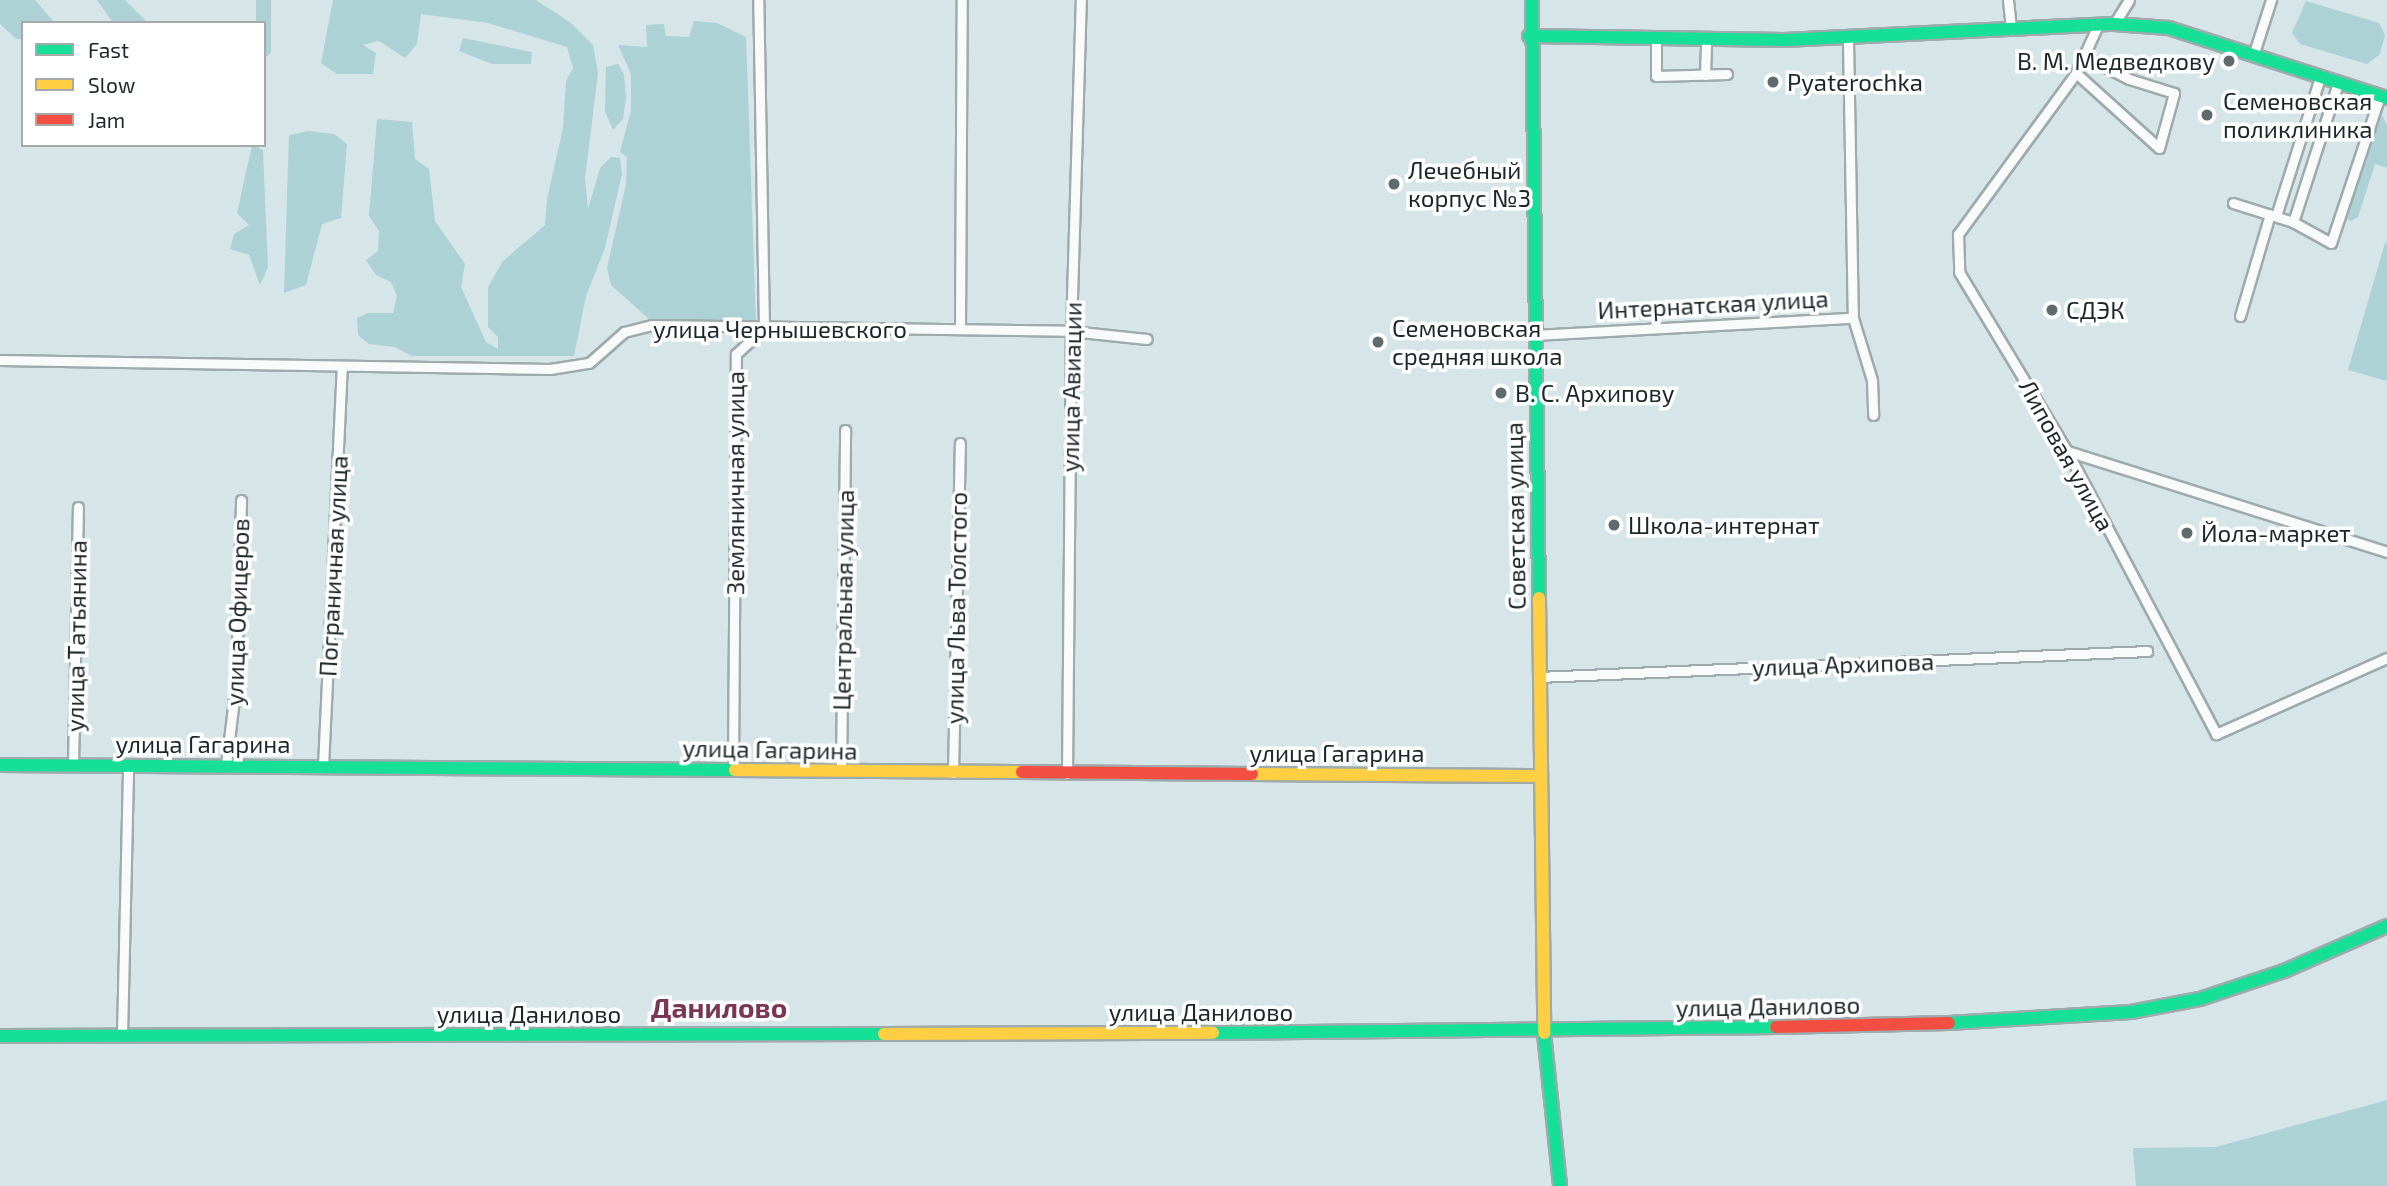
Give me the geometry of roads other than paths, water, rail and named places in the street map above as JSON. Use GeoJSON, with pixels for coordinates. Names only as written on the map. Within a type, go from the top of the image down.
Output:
{"type":"FeatureCollection","features":[{"type":"Feature","properties":{"kind":"street"},"geometry":{"type":"LineString","coordinates":[[758,0],[764,328]]}},
{"type":"Feature","properties":{"kind":"street"},"geometry":{"type":"LineString","coordinates":[[960,329],[961,0]]}},
{"type":"Feature","properties":{"kind":"street","name":"улица Авиации"},"geometry":{"type":"LineString","coordinates":[[1068,774],[1071,331],[1081,0]]}},
{"type":"Feature","properties":{"kind":"street","name":"Советская улица"},"geometry":{"type":"LineString","coordinates":[[1531,0],[1529,36],[1544,1032],[1560,1186]]}},
{"type":"Feature","properties":{"kind":"street"},"geometry":{"type":"LineString","coordinates":[[2008,0],[2011,30]]}},
{"type":"Feature","properties":{"kind":"street"},"geometry":{"type":"LineString","coordinates":[[2114,24],[2129,0]]}},
{"type":"Feature","properties":{"kind":"street"},"geometry":{"type":"LineString","coordinates":[[2253,56],[2271,0]]}},
{"type":"Feature","properties":{"kind":"street"},"geometry":{"type":"LineString","coordinates":[[1529,36],[1706,40],[1848,39],[2114,24],[2169,28],[2383,97],[2331,243],[2292,222],[2233,203]]}},
{"type":"Feature","properties":{"kind":"street","name":"Липовая улица"},"geometry":{"type":"LineString","coordinates":[[2098,25],[2086,57],[2076,73],[1958,234],[1955,247],[1959,272],[2067,451],[2216,734],[2387,658]]}},
{"type":"Feature","properties":{"kind":"street"},"geometry":{"type":"LineString","coordinates":[[1656,39],[1656,76],[1727,74]]}},
{"type":"Feature","properties":{"kind":"street","name":"Интернатская улица"},"geometry":{"type":"LineString","coordinates":[[1848,39],[1853,318],[1872,380],[1872,415]]}},
{"type":"Feature","properties":{"kind":"street"},"geometry":{"type":"LineString","coordinates":[[1705,75],[1706,40]]}},
{"type":"Feature","properties":{"kind":"street"},"geometry":{"type":"LineString","coordinates":[[2076,73],[2158,148],[2174,93],[2129,79],[2086,57]]}},
{"type":"Feature","properties":{"kind":"street"},"geometry":{"type":"LineString","coordinates":[[2240,316],[2320,77]]}},
{"type":"Feature","properties":{"kind":"street"},"geometry":{"type":"LineString","coordinates":[[2292,222],[2338,83]]}},
{"type":"Feature","properties":{"kind":"street","name":"Интернатская улица"},"geometry":{"type":"LineString","coordinates":[[1534,335],[1853,318]]}},
{"type":"Feature","properties":{"kind":"street","name":"улица Чернышевского"},"geometry":{"type":"LineString","coordinates":[[0,360],[572,367],[604,355],[624,332],[652,325],[1071,331],[1147,339]]}},
{"type":"Feature","properties":{"kind":"street","name":"Земляничная улица"},"geometry":{"type":"LineString","coordinates":[[733,769],[736,354],[764,328]]}},
{"type":"Feature","properties":{"kind":"street","name":"Пограничная улица"},"geometry":{"type":"LineString","coordinates":[[323,766],[342,366]]}},
{"type":"Feature","properties":{"kind":"street","name":"Центральная улица"},"geometry":{"type":"LineString","coordinates":[[841,770],[845,430]]}},
{"type":"Feature","properties":{"kind":"street","name":"улица Льва Толстого"},"geometry":{"type":"LineString","coordinates":[[953,773],[960,443]]}},
{"type":"Feature","properties":{"kind":"street"},"geometry":{"type":"LineString","coordinates":[[2067,451],[2387,552]]}},
{"type":"Feature","properties":{"kind":"street","name":"улица Офицеров"},"geometry":{"type":"LineString","coordinates":[[226,765],[236,682],[241,500]]}},
{"type":"Feature","properties":{"kind":"street","name":"улица Татьянина"},"geometry":{"type":"LineString","coordinates":[[73,765],[78,508]]}},
{"type":"Feature","properties":{"kind":"street","name":"улица Архипова"},"geometry":{"type":"LineString","coordinates":[[1538,677],[2147,651]]}},
{"type":"Feature","properties":{"kind":"street","name":"улица Гагарина"},"geometry":{"type":"LineString","coordinates":[[0,765],[1540,776]]}},
{"type":"Feature","properties":{"kind":"street"},"geometry":{"type":"LineString","coordinates":[[122,1036],[128,765]]}},
{"type":"Feature","properties":{"kind":"street","name":"улица Данилово"},"geometry":{"type":"LineString","coordinates":[[0,1036],[1544,1032],[2000,1022],[2131,1012],[2228,991],[2387,926]]}},
{"type":"Feature","properties":{"kind":"place","name":"В. М. Медведкову"},"geometry":{"type":"Point","coordinates":[2229,61]}},
{"type":"Feature","properties":{"kind":"place","name":"Pyaterochka"},"geometry":{"type":"Point","coordinates":[1773,82]}},
{"type":"Feature","properties":{"kind":"place","name":"Семеновская поликлиника"},"geometry":{"type":"Point","coordinates":[2207,115]}},
{"type":"Feature","properties":{"kind":"place","name":"Лечебный корпус №3"},"geometry":{"type":"Point","coordinates":[1394,184]}},
{"type":"Feature","properties":{"kind":"place","name":"СДЭК"},"geometry":{"type":"Point","coordinates":[2052,310]}},
{"type":"Feature","properties":{"kind":"place","name":"Семеновская средняя школа"},"geometry":{"type":"Point","coordinates":[1378,342]}},
{"type":"Feature","properties":{"kind":"place","name":"В. С. Архипову"},"geometry":{"type":"Point","coordinates":[1501,393]}},
{"type":"Feature","properties":{"kind":"place","name":"Школа-интернат"},"geometry":{"type":"Point","coordinates":[1614,525]}},
{"type":"Feature","properties":{"kind":"place","name":"Йола-маркет"},"geometry":{"type":"Point","coordinates":[2187,533]}},
{"type":"Feature","properties":{"kind":"district","name":"Данилово"},"geometry":{"type":"Point","coordinates":[719,1007]}}]}
